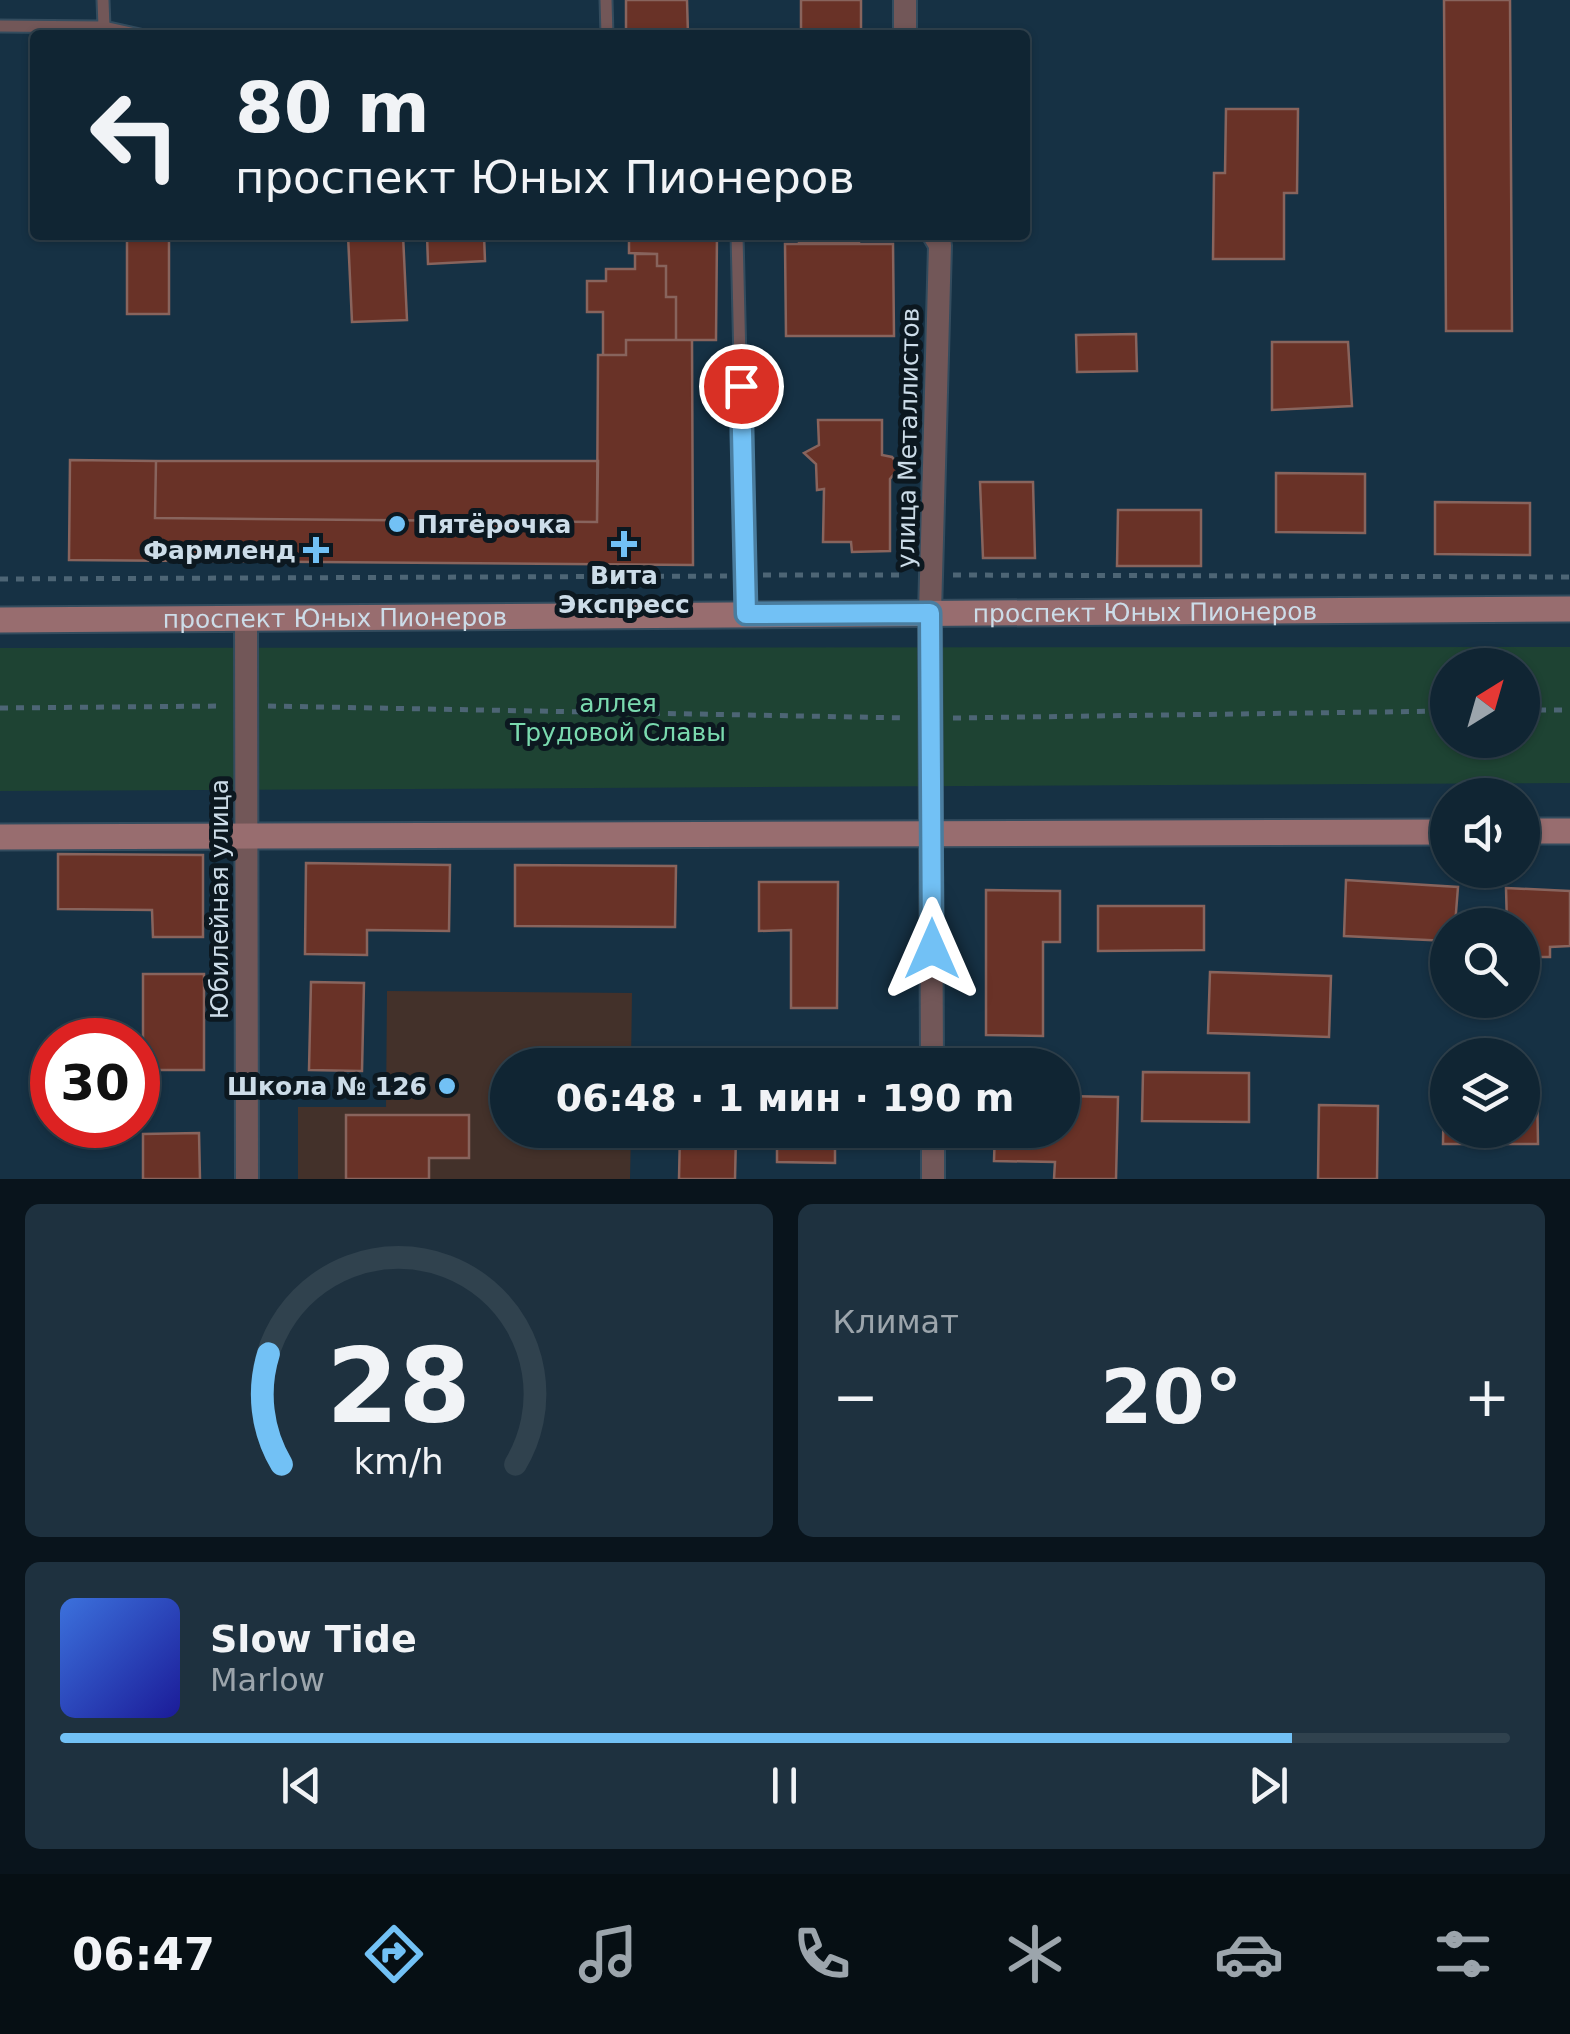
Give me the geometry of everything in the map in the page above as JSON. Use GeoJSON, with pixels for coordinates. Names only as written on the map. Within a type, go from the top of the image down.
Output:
{"type":"FeatureCollection","features":[{"type":"Feature","properties":{"kind":"street"},"geometry":{"type":"LineString","coordinates":[[904,0],[905,30]]}},
{"type":"Feature","properties":{"kind":"street","name":"улица Металлистов"},"geometry":{"type":"LineString","coordinates":[[932,1048],[930,613],[940,245],[937,240]]}},
{"type":"Feature","properties":{"kind":"street","name":"проспект Юных Пионеров"},"geometry":{"type":"LineString","coordinates":[[0,620],[1570,609]]}},
{"type":"Feature","properties":{"kind":"street","name":"Юбилейная улица"},"geometry":{"type":"LineString","coordinates":[[246,618],[247,1179]]}},
{"type":"Feature","properties":{"kind":"street"},"geometry":{"type":"LineString","coordinates":[[1540,831],[1570,831]]}},
{"type":"Feature","properties":{"kind":"street"},"geometry":{"type":"LineString","coordinates":[[0,837],[1430,832]]}},
{"type":"Feature","properties":{"kind":"street"},"geometry":{"type":"LineString","coordinates":[[933,1148],[933,1179]]}},
{"type":"Feature","properties":{"kind":"lane"},"geometry":{"type":"LineString","coordinates":[[103,0],[104,27]]}},
{"type":"Feature","properties":{"kind":"lane"},"geometry":{"type":"LineString","coordinates":[[606,0],[607,30]]}},
{"type":"Feature","properties":{"kind":"lane"},"geometry":{"type":"LineString","coordinates":[[0,26],[118,30]]}},
{"type":"Feature","properties":{"kind":"lane"},"geometry":{"type":"LineString","coordinates":[[738,240],[746,614]]}},
{"type":"Feature","properties":{"kind":"path"},"geometry":{"type":"LineString","coordinates":[[0,579],[1570,577]]}},
{"type":"Feature","properties":{"kind":"path"},"geometry":{"type":"LineString","coordinates":[[0,708],[245,705],[931,718],[1430,711]]}},
{"type":"Feature","properties":{"kind":"path"},"geometry":{"type":"LineString","coordinates":[[1540,710],[1570,710]]}},
{"type":"Feature","properties":{"kind":"shaded area","name":"Школа № 126"},"geometry":{"type":"Polygon","coordinates":[[[387,991],[632,993],[631,1048],[490,1048],[490,1148],[631,1148],[630,1179],[298,1179],[298,1107],[386,1107],[387,991]]]}},
{"type":"Feature","properties":{"kind":"green space","name":"аллея Трудовой Славы"},"geometry":{"type":"Polygon","coordinates":[[[1570,647],[1570,783],[1540,783],[1540,778],[1430,778],[1430,784],[0,791],[0,648],[1570,647]]]}},
{"type":"Feature","properties":{"kind":"building"},"geometry":{"type":"Polygon","coordinates":[[[626,0],[687,0],[688,30],[626,30],[626,0]]]}},
{"type":"Feature","properties":{"kind":"building"},"geometry":{"type":"Polygon","coordinates":[[[801,0],[861,0],[861,30],[801,30],[801,0]]]}},
{"type":"Feature","properties":{"kind":"building"},"geometry":{"type":"Polygon","coordinates":[[[1444,0],[1510,0],[1512,331],[1446,331],[1444,0]]]}},
{"type":"Feature","properties":{"kind":"building"},"geometry":{"type":"Polygon","coordinates":[[[1226,109],[1298,109],[1297,193],[1284,193],[1284,259],[1213,259],[1214,173],[1225,173],[1226,109]]]}},
{"type":"Feature","properties":{"kind":"building"},"geometry":{"type":"Polygon","coordinates":[[[127,240],[169,240],[169,314],[127,314],[127,240]]]}},
{"type":"Feature","properties":{"kind":"building"},"geometry":{"type":"Polygon","coordinates":[[[348,240],[403,240],[407,320],[352,322],[348,240]]]}},
{"type":"Feature","properties":{"kind":"building"},"geometry":{"type":"Polygon","coordinates":[[[427,240],[484,240],[485,261],[428,264],[427,240]]]}},
{"type":"Feature","properties":{"kind":"building"},"geometry":{"type":"Polygon","coordinates":[[[629,240],[717,240],[716,340],[676,340],[676,297],[666,297],[666,266],[657,266],[657,254],[629,253],[629,240]]]}},
{"type":"Feature","properties":{"kind":"building"},"geometry":{"type":"Polygon","coordinates":[[[799,240],[859,240],[859,243],[799,240]]]}},
{"type":"Feature","properties":{"kind":"building"},"geometry":{"type":"Polygon","coordinates":[[[785,244],[893,244],[894,336],[786,336],[785,244]]]}},
{"type":"Feature","properties":{"kind":"building"},"geometry":{"type":"Polygon","coordinates":[[[635,254],[657,254],[657,266],[666,266],[666,297],[676,297],[676,340],[626,340],[626,355],[603,355],[603,312],[587,312],[587,281],[606,281],[606,269],[635,269],[635,254]]]}},
{"type":"Feature","properties":{"kind":"building"},"geometry":{"type":"Polygon","coordinates":[[[1136,334],[1137,371],[1077,372],[1076,335],[1136,334]]]}},
{"type":"Feature","properties":{"kind":"building"},"geometry":{"type":"Polygon","coordinates":[[[626,340],[692,340],[693,565],[69,560],[70,460],[156,461],[155,518],[597,522],[598,355],[626,355],[626,340]]]}},
{"type":"Feature","properties":{"kind":"building"},"geometry":{"type":"Polygon","coordinates":[[[1272,342],[1348,342],[1352,406],[1272,410],[1272,342]]]}},
{"type":"Feature","properties":{"kind":"building"},"geometry":{"type":"Polygon","coordinates":[[[818,420],[882,420],[882,455],[892,457],[900,467],[890,479],[890,551],[852,552],[851,542],[823,542],[824,489],[817,490],[816,464],[804,453],[819,445],[818,420]]]}},
{"type":"Feature","properties":{"kind":"building"},"geometry":{"type":"Polygon","coordinates":[[[156,461],[598,461],[597,522],[155,518],[156,461]]]}},
{"type":"Feature","properties":{"kind":"building"},"geometry":{"type":"Polygon","coordinates":[[[1276,473],[1365,474],[1365,533],[1276,532],[1276,473]]]}},
{"type":"Feature","properties":{"kind":"building"},"geometry":{"type":"Polygon","coordinates":[[[980,482],[1033,482],[1035,558],[983,558],[980,482]]]}},
{"type":"Feature","properties":{"kind":"building"},"geometry":{"type":"Polygon","coordinates":[[[1435,502],[1530,503],[1530,555],[1435,554],[1435,502]]]}},
{"type":"Feature","properties":{"kind":"building"},"geometry":{"type":"Polygon","coordinates":[[[1118,510],[1201,510],[1201,566],[1117,566],[1118,510]]]}},
{"type":"Feature","properties":{"kind":"building"},"geometry":{"type":"Polygon","coordinates":[[[58,854],[203,855],[203,937],[153,937],[152,910],[58,909],[58,854]]]}},
{"type":"Feature","properties":{"kind":"building"},"geometry":{"type":"Polygon","coordinates":[[[306,863],[450,865],[449,931],[367,930],[367,955],[305,954],[306,863]]]}},
{"type":"Feature","properties":{"kind":"building"},"geometry":{"type":"Polygon","coordinates":[[[515,865],[676,866],[675,927],[515,926],[515,865]]]}},
{"type":"Feature","properties":{"kind":"building"},"geometry":{"type":"Polygon","coordinates":[[[1346,880],[1458,888],[1456,908],[1430,908],[1430,940],[1344,936],[1346,880]]]}},
{"type":"Feature","properties":{"kind":"building"},"geometry":{"type":"Polygon","coordinates":[[[759,882],[838,882],[837,1008],[791,1008],[791,930],[759,931],[759,882]]]}},
{"type":"Feature","properties":{"kind":"building"},"geometry":{"type":"Polygon","coordinates":[[[1506,888],[1570,891],[1570,946],[1550,947],[1550,957],[1540,957],[1540,908],[1507,908],[1506,888]]]}},
{"type":"Feature","properties":{"kind":"building"},"geometry":{"type":"Polygon","coordinates":[[[986,890],[1060,891],[1060,942],[1043,942],[1043,1036],[986,1035],[986,890]]]}},
{"type":"Feature","properties":{"kind":"building"},"geometry":{"type":"Polygon","coordinates":[[[1098,906],[1204,906],[1204,950],[1098,951],[1098,906]]]}},
{"type":"Feature","properties":{"kind":"building"},"geometry":{"type":"Polygon","coordinates":[[[1210,972],[1331,976],[1329,1037],[1208,1033],[1210,972]]]}},
{"type":"Feature","properties":{"kind":"building"},"geometry":{"type":"Polygon","coordinates":[[[143,974],[204,974],[204,1070],[160,1070],[160,1018],[143,1018],[143,974]]]}},
{"type":"Feature","properties":{"kind":"building"},"geometry":{"type":"Polygon","coordinates":[[[311,982],[364,983],[362,1071],[309,1070],[311,982]]]}},
{"type":"Feature","properties":{"kind":"building"},"geometry":{"type":"Polygon","coordinates":[[[1143,1072],[1249,1073],[1249,1122],[1142,1121],[1143,1072]]]}},
{"type":"Feature","properties":{"kind":"building"},"geometry":{"type":"Polygon","coordinates":[[[1080,1096],[1118,1097],[1116,1179],[1054,1179],[1055,1162],[994,1161],[994,1148],[1080,1148],[1080,1096]]]}},
{"type":"Feature","properties":{"kind":"building"},"geometry":{"type":"Polygon","coordinates":[[[1319,1105],[1378,1106],[1377,1179],[1318,1179],[1319,1105]]]}},
{"type":"Feature","properties":{"kind":"building"},"geometry":{"type":"Polygon","coordinates":[[[346,1115],[469,1115],[469,1158],[429,1158],[429,1179],[346,1179],[346,1115]]]}},
{"type":"Feature","properties":{"kind":"building"},"geometry":{"type":"Polygon","coordinates":[[[199,1133],[200,1179],[143,1179],[143,1148],[160,1148],[160,1134],[199,1133]]]}},
{"type":"Feature","properties":{"kind":"building"},"geometry":{"type":"Polygon","coordinates":[[[680,1148],[736,1148],[735,1179],[679,1179],[680,1148]]]}},
{"type":"Feature","properties":{"kind":"building"},"geometry":{"type":"Polygon","coordinates":[[[777,1148],[835,1148],[835,1163],[777,1162],[777,1148]]]}},
{"type":"Feature","properties":{"kind":"place","name":"Пятёрочка"},"geometry":{"type":"Point","coordinates":[397,524]}},
{"type":"Feature","properties":{"kind":"place","name":"Вита Экспресс"},"geometry":{"type":"Point","coordinates":[624,544]}},
{"type":"Feature","properties":{"kind":"place","name":"Фармленд"},"geometry":{"type":"Point","coordinates":[316,550]}},
{"type":"Feature","properties":{"kind":"place","name":"Школа № 126"},"geometry":{"type":"Point","coordinates":[447,1086]}},
{"type":"Feature","properties":{"kind":"route"},"geometry":{"type":"LineString","coordinates":[[741,386],[746,614],[930,613],[932,949]]}}]}
